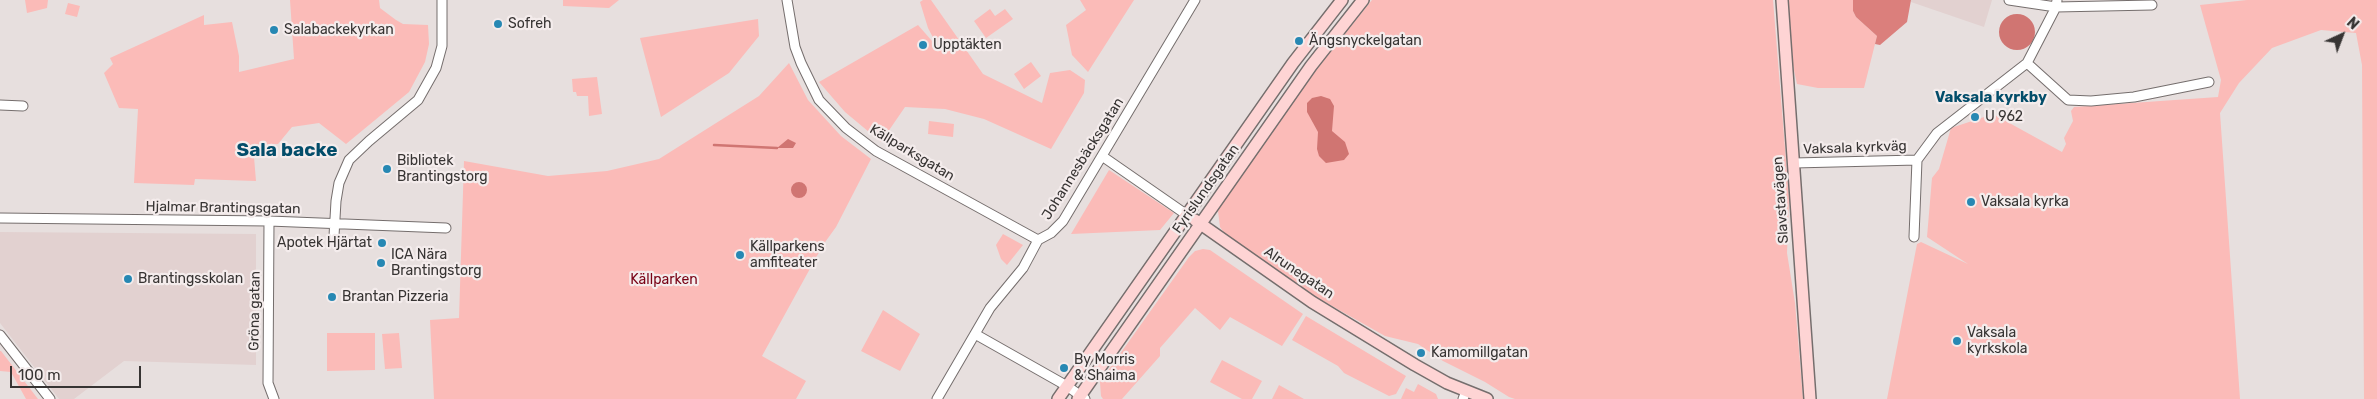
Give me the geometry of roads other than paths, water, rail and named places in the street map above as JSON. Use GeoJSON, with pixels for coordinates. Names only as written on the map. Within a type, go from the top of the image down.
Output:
{"type":"FeatureCollection","features":[{"type":"Feature","properties":{"kind":"main road","name":"Fyrislundsgatan"},"geometry":{"type":"LineString","coordinates":[[1058,399],[1293,63],[1342,0]]}},
{"type":"Feature","properties":{"kind":"main road","name":"Fyrislundsgatan"},"geometry":{"type":"LineString","coordinates":[[1081,398],[1311,66],[1363,0]]}},
{"type":"Feature","properties":{"kind":"main road","name":"Slavstavägen"},"geometry":{"type":"LineString","coordinates":[[1782,0],[1810,399]]}},
{"type":"Feature","properties":{"kind":"main road","name":"Alrunegatan"},"geometry":{"type":"LineString","coordinates":[[1187,215],[1312,302],[1464,395],[1487,399]]}},
{"type":"Feature","properties":{"kind":"street"},"geometry":{"type":"LineString","coordinates":[[334,236],[335,206],[339,183],[349,160],[418,100],[436,68],[442,46],[442,0]]}},
{"type":"Feature","properties":{"kind":"street","name":"Källparksgatan"},"geometry":{"type":"LineString","coordinates":[[786,0],[795,47],[805,71],[820,100],[846,128],[876,151],[1038,240]]}},
{"type":"Feature","properties":{"kind":"street","name":"Johannesbäcksgatan"},"geometry":{"type":"LineString","coordinates":[[937,399],[995,301],[1023,268],[1038,240],[1051,233],[1063,221],[1195,0]]}},
{"type":"Feature","properties":{"kind":"street"},"geometry":{"type":"LineString","coordinates":[[2009,0],[2057,4],[2152,5]]}},
{"type":"Feature","properties":{"kind":"street","name":"Vaksala kyrkväg"},"geometry":{"type":"LineString","coordinates":[[1914,237],[1917,160],[1937,133],[2027,63],[2057,4]]}},
{"type":"Feature","properties":{"kind":"street"},"geometry":{"type":"LineString","coordinates":[[2027,63],[2068,100],[2091,102],[2134,97],[2209,82]]}},
{"type":"Feature","properties":{"kind":"street"},"geometry":{"type":"LineString","coordinates":[[0,105],[24,106]]}},
{"type":"Feature","properties":{"kind":"street","name":"Alrunegatan"},"geometry":{"type":"LineString","coordinates":[[1102,156],[1187,215]]}},
{"type":"Feature","properties":{"kind":"street","name":"Vaksala kyrkväg"},"geometry":{"type":"LineString","coordinates":[[1794,163],[1917,160]]}},
{"type":"Feature","properties":{"kind":"street","name":"Hjalmar Brantingsgatan"},"geometry":{"type":"LineString","coordinates":[[0,218],[269,221],[446,228]]}},
{"type":"Feature","properties":{"kind":"street","name":"Gröna gatan"},"geometry":{"type":"LineString","coordinates":[[269,221],[268,383],[274,399]]}},
{"type":"Feature","properties":{"kind":"street"},"geometry":{"type":"LineString","coordinates":[[975,334],[1067,386],[1081,398]]}},
{"type":"Feature","properties":{"kind":"street"},"geometry":{"type":"LineString","coordinates":[[0,335],[50,399]]}},
{"type":"Feature","properties":{"kind":"waterway"},"geometry":{"type":"LineString","coordinates":[[714,145],[777,148]]}},
{"type":"Feature","properties":{"kind":"place","name":"Sofreh"},"geometry":{"type":"Point","coordinates":[498,24]}},
{"type":"Feature","properties":{"kind":"place","name":"Salabackekyrkan"},"geometry":{"type":"Point","coordinates":[274,30]}},
{"type":"Feature","properties":{"kind":"place","name":"Ängsnyckelgatan"},"geometry":{"type":"Point","coordinates":[1299,41]}},
{"type":"Feature","properties":{"kind":"place","name":"Upptäkten"},"geometry":{"type":"Point","coordinates":[923,45]}},
{"type":"Feature","properties":{"kind":"place","name":"U 962"},"geometry":{"type":"Point","coordinates":[1975,117]}},
{"type":"Feature","properties":{"kind":"place","name":"Bibliotek Brantingstorg"},"geometry":{"type":"Point","coordinates":[387,169]}},
{"type":"Feature","properties":{"kind":"place","name":"Vaksala kyrka"},"geometry":{"type":"Point","coordinates":[1971,202]}},
{"type":"Feature","properties":{"kind":"place","name":"Apotek Hjärtat"},"geometry":{"type":"Point","coordinates":[382,243]}},
{"type":"Feature","properties":{"kind":"place","name":"Källparkens amfiteater"},"geometry":{"type":"Point","coordinates":[740,255]}},
{"type":"Feature","properties":{"kind":"place","name":"ICA Nära Brantingstorg"},"geometry":{"type":"Point","coordinates":[381,263]}},
{"type":"Feature","properties":{"kind":"place","name":"Brantingsskolan"},"geometry":{"type":"Point","coordinates":[128,279]}},
{"type":"Feature","properties":{"kind":"place","name":"Brantan Pizzeria"},"geometry":{"type":"Point","coordinates":[332,297]}},
{"type":"Feature","properties":{"kind":"place","name":"Vaksala kyrkskola"},"geometry":{"type":"Point","coordinates":[1957,341]}},
{"type":"Feature","properties":{"kind":"place","name":"Kamomillgatan"},"geometry":{"type":"Point","coordinates":[1421,353]}},
{"type":"Feature","properties":{"kind":"place","name":"By Morris & Shaima"},"geometry":{"type":"Point","coordinates":[1064,368]}},
{"type":"Feature","properties":{"kind":"district","name":"Vaksala kyrkby"},"geometry":{"type":"Point","coordinates":[1991,98]}},
{"type":"Feature","properties":{"kind":"district","name":"Sala backe"},"geometry":{"type":"Point","coordinates":[287,151]}},
{"type":"Feature","properties":{"kind":"park label","name":"Källparken"},"geometry":{"type":"Point","coordinates":[664,280]}}]}
